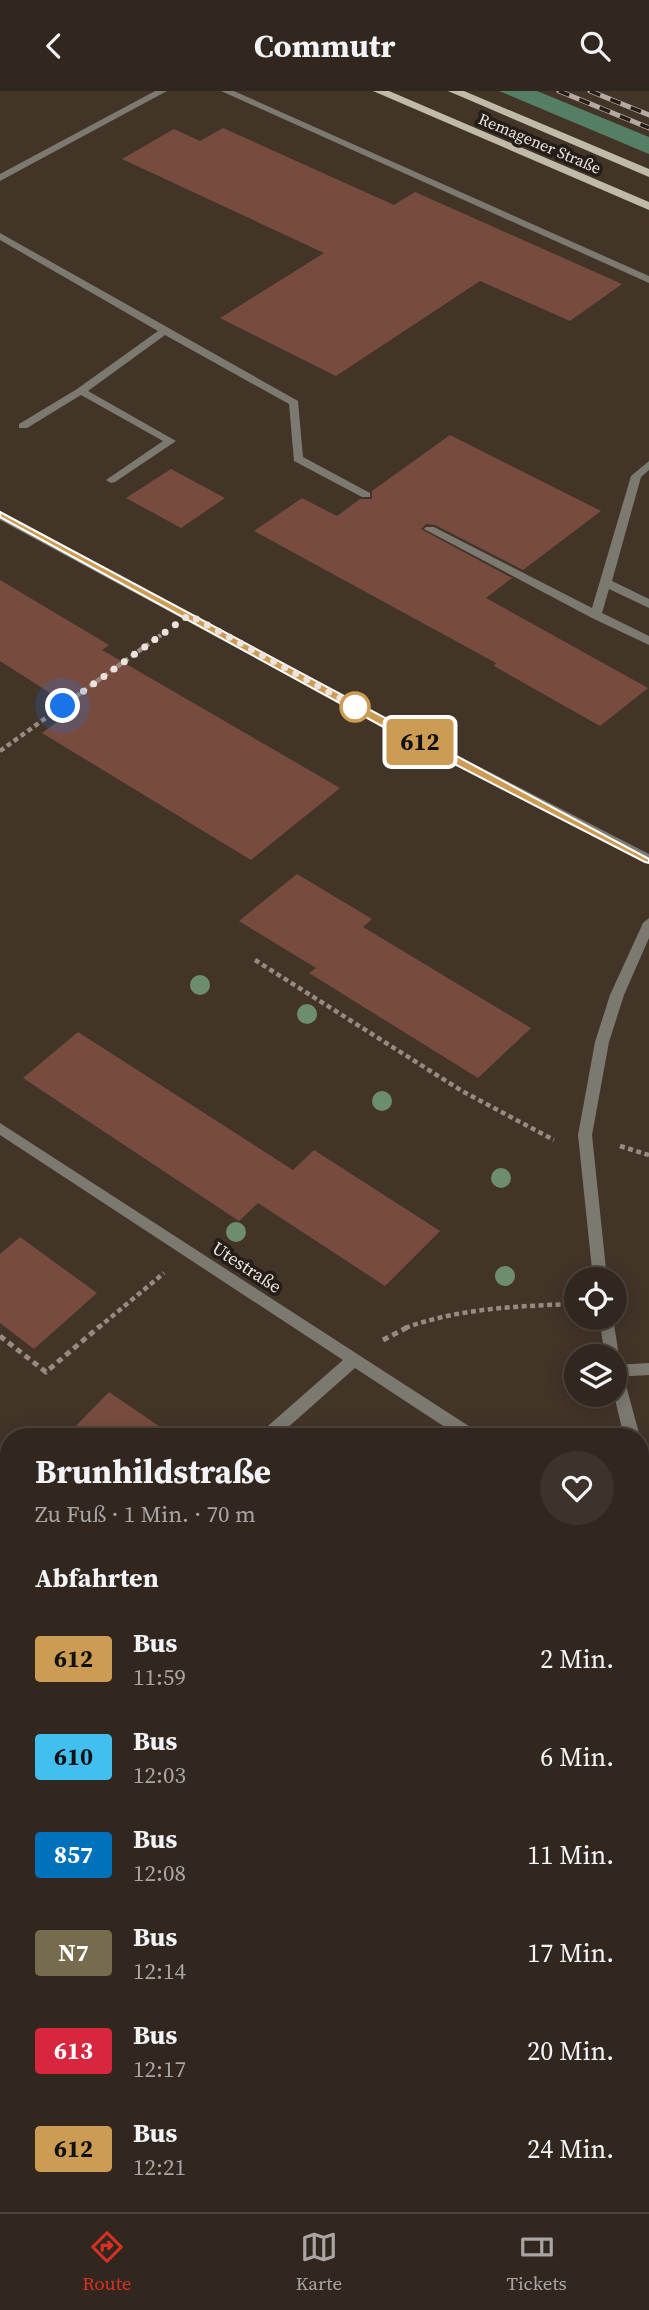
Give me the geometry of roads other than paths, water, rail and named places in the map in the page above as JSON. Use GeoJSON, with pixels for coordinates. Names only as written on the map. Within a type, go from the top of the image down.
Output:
{"type":"FeatureCollection","features":[{"type":"Feature","properties":{"kind":"main road","name":"Remagener Straße"},"geometry":{"type":"LineString","coordinates":[[379,91],[649,207]]}},
{"type":"Feature","properties":{"kind":"main road","name":"Remagener Straße"},"geometry":{"type":"LineString","coordinates":[[454,91],[649,173]]}},
{"type":"Feature","properties":{"kind":"street"},"geometry":{"type":"LineString","coordinates":[[0,178],[162,91]]}},
{"type":"Feature","properties":{"kind":"street"},"geometry":{"type":"LineString","coordinates":[[226,91],[649,280]]}},
{"type":"Feature","properties":{"kind":"street"},"geometry":{"type":"LineString","coordinates":[[0,236],[294,403],[298,460],[366,495]]}},
{"type":"Feature","properties":{"kind":"street"},"geometry":{"type":"LineString","coordinates":[[23,426],[81,391],[165,331]]}},
{"type":"Feature","properties":{"kind":"street"},"geometry":{"type":"LineString","coordinates":[[81,391],[171,441],[111,480]]}},
{"type":"Feature","properties":{"kind":"street"},"geometry":{"type":"LineString","coordinates":[[596,615],[636,476],[649,464]]}},
{"type":"Feature","properties":{"kind":"street"},"geometry":{"type":"LineString","coordinates":[[0,515],[404,733],[649,859]]}},
{"type":"Feature","properties":{"kind":"street"},"geometry":{"type":"LineString","coordinates":[[430,529],[649,641]]}},
{"type":"Feature","properties":{"kind":"street"},"geometry":{"type":"LineString","coordinates":[[607,583],[649,604]]}},
{"type":"Feature","properties":{"kind":"street"},"geometry":{"type":"LineString","coordinates":[[599,1267],[585,1135],[602,1042],[617,995],[649,923]]}},
{"type":"Feature","properties":{"kind":"street","name":"Utestraße"},"geometry":{"type":"LineString","coordinates":[[0,1128],[459,1428]]}},
{"type":"Feature","properties":{"kind":"street"},"geometry":{"type":"LineString","coordinates":[[276,1428],[353,1360]]}},
{"type":"Feature","properties":{"kind":"street"},"geometry":{"type":"LineString","coordinates":[[627,1369],[649,1369]]}},
{"type":"Feature","properties":{"kind":"street"},"geometry":{"type":"LineString","coordinates":[[624,1407],[630,1428]]}},
{"type":"Feature","properties":{"kind":"railway"},"geometry":{"type":"LineString","coordinates":[[559,91],[649,128]]}},
{"type":"Feature","properties":{"kind":"railway"},"geometry":{"type":"LineString","coordinates":[[590,91],[649,115]]}}]}
